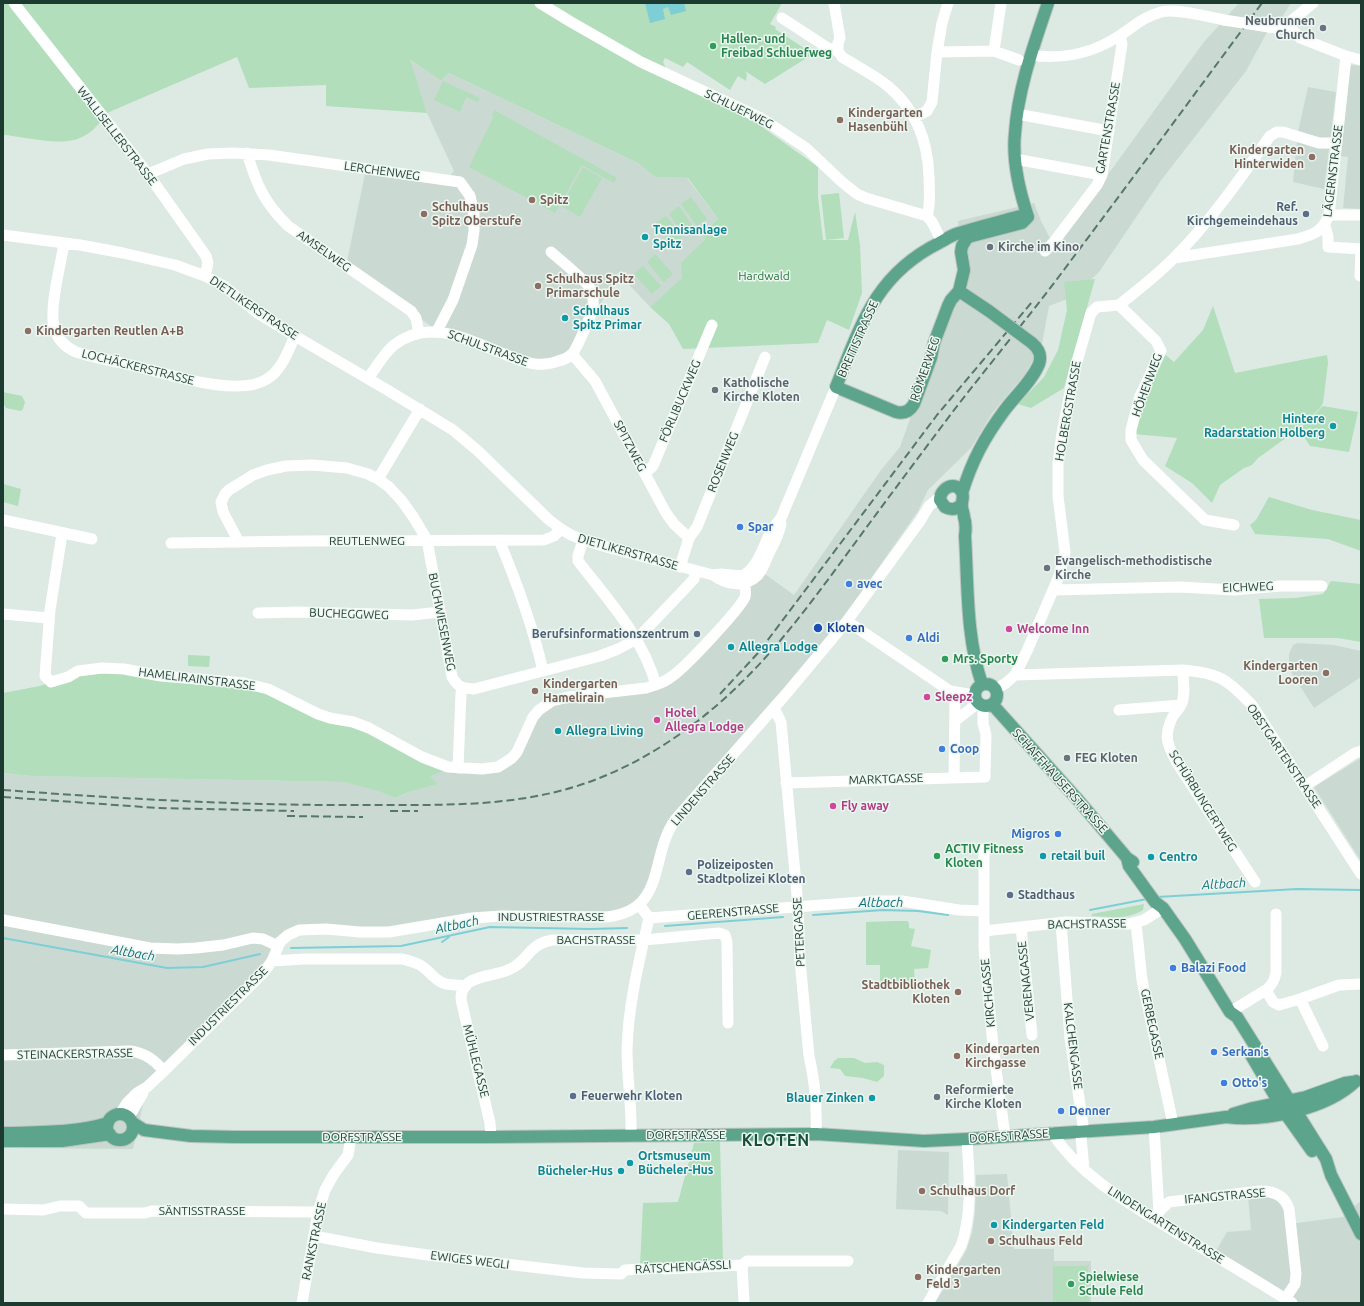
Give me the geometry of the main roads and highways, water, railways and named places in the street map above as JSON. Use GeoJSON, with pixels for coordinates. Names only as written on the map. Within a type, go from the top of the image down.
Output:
{"type":"FeatureCollection","features":[{"type":"Feature","properties":{"kind":"main road"},"geometry":{"type":"LineString","coordinates":[[1028,217],[1020,193],[1015,159],[1014,134],[1022,88],[1048,3]]}},
{"type":"Feature","properties":{"kind":"main road","name":"BREITISTRASSE"},"geometry":{"type":"LineString","coordinates":[[836,387],[861,328],[882,290],[896,273],[916,255],[954,234],[1020,216],[1028,217]]}},
{"type":"Feature","properties":{"kind":"main road","name":"RÖMERWEG"},"geometry":{"type":"LineString","coordinates":[[836,387],[896,412],[903,413],[909,410],[914,404],[948,306],[959,291],[964,270],[962,246],[967,238],[1022,223],[1028,217]]}},
{"type":"Feature","properties":{"kind":"main road"},"geometry":{"type":"LineString","coordinates":[[942,242],[962,255]]}},
{"type":"Feature","properties":{"kind":"main road"},"geometry":{"type":"LineString","coordinates":[[952,502],[984,441],[1004,411],[1026,385],[1039,365],[1041,357],[1040,352],[1032,343],[959,291]]}},
{"type":"Feature","properties":{"kind":"main road"},"geometry":{"type":"LineString","coordinates":[[952,502],[958,488],[951,486],[971,466]]}},
{"type":"Feature","properties":{"kind":"main road"},"geometry":{"type":"LineString","coordinates":[[952,502],[965,518],[971,641],[975,662],[982,684]]}},
{"type":"Feature","properties":{"kind":"main road"},"geometry":{"type":"LineString","coordinates":[[982,684],[988,684],[996,689],[997,696],[994,702],[982,702],[976,688],[982,684]]}},
{"type":"Feature","properties":{"kind":"main road","name":"SCHAFFHAUSERSTRASSE"},"geometry":{"type":"LineString","coordinates":[[982,702],[1079,801],[1127,858],[1133,863],[1195,955],[1230,1012],[1237,1017],[1283,1102]]}},
{"type":"Feature","properties":{"kind":"main road","name":"SCHAFFHAUSERSTRASSE"},"geometry":{"type":"LineString","coordinates":[[1230,1012],[1231,1020],[1267,1083],[1326,1159],[1331,1175],[1361,1234]]}},
{"type":"Feature","properties":{"kind":"main road","name":"DORFSTRASSE"},"geometry":{"type":"LineString","coordinates":[[1226,1117],[1236,1112],[1260,1106],[1306,1097],[1358,1080]]}},
{"type":"Feature","properties":{"kind":"main road","name":"DORFSTRASSE"},"geometry":{"type":"LineString","coordinates":[[124,1139],[192,1136],[490,1137],[816,1134],[924,1141],[968,1139],[1154,1126],[1226,1117],[1244,1118],[1290,1112],[1313,1107],[1347,1090],[1358,1080]]}},
{"type":"Feature","properties":{"kind":"main road"},"geometry":{"type":"LineString","coordinates":[[1260,1106],[1267,1083]]}},
{"type":"Feature","properties":{"kind":"main road"},"geometry":{"type":"LineString","coordinates":[[113,1117],[127,1118],[131,1133],[124,1139],[115,1138],[109,1128],[113,1117]]}},
{"type":"Feature","properties":{"kind":"main road","name":"DORFSTRASSE"},"geometry":{"type":"LineString","coordinates":[[127,1118],[144,1130],[192,1136]]}},
{"type":"Feature","properties":{"kind":"main road"},"geometry":{"type":"LineString","coordinates":[[3,1133],[109,1128]]}},
{"type":"Feature","properties":{"kind":"main road"},"geometry":{"type":"LineString","coordinates":[[3,1141],[62,1141],[109,1128]]}},
{"type":"Feature","properties":{"kind":"water"},"geometry":{"type":"Polygon","coordinates":[[[645,3],[684,3],[686,11],[671,15],[668,7],[663,9],[665,19],[650,23],[645,3]]]}},
{"type":"Feature","properties":{"kind":"waterway","name":"Altbach"},"geometry":{"type":"LineString","coordinates":[[1157,897],[1297,889],[1361,890]]}},
{"type":"Feature","properties":{"kind":"waterway","name":"Altbach"},"geometry":{"type":"LineString","coordinates":[[1090,910],[1147,899]]}},
{"type":"Feature","properties":{"kind":"waterway","name":"Altbach"},"geometry":{"type":"LineString","coordinates":[[813,915],[883,910],[918,911],[948,915]]}},
{"type":"Feature","properties":{"kind":"waterway","name":"Altbach"},"geometry":{"type":"LineString","coordinates":[[665,926],[783,917]]}},
{"type":"Feature","properties":{"kind":"waterway","name":"Altbach"},"geometry":{"type":"LineString","coordinates":[[291,948],[401,946],[490,927],[590,929],[627,928]]}},
{"type":"Feature","properties":{"kind":"waterway","name":"Altbach"},"geometry":{"type":"LineString","coordinates":[[442,942],[449,937]]}},
{"type":"Feature","properties":{"kind":"waterway","name":"Altbach"},"geometry":{"type":"LineString","coordinates":[[3,938],[167,968],[203,967],[260,954]]}},
{"type":"Feature","properties":{"kind":"railway"},"geometry":{"type":"LineString","coordinates":[[3,790],[233,803],[325,805],[473,804],[549,794],[574,787],[605,776],[635,762],[663,745],[690,727],[716,706],[763,661],[792,627],[951,414],[1057,279],[1262,3]]}},
{"type":"Feature","properties":{"kind":"railway"},"geometry":{"type":"LineString","coordinates":[[720,694],[758,653],[937,415],[1032,302]]}},
{"type":"Feature","properties":{"kind":"railway"},"geometry":{"type":"LineString","coordinates":[[3,797],[158,808],[294,811]]}},
{"type":"Feature","properties":{"kind":"railway"},"geometry":{"type":"LineString","coordinates":[[390,811],[418,811]]}},
{"type":"Feature","properties":{"kind":"railway"},"geometry":{"type":"LineString","coordinates":[[287,816],[363,817]]}},
{"type":"Feature","properties":{"kind":"place","name":"Neubrunnen Church"},"geometry":{"type":"Point","coordinates":[1323,28]}},
{"type":"Feature","properties":{"kind":"place","name":"Hallen- und Freibad Schluefweg"},"geometry":{"type":"Point","coordinates":[713,46]}},
{"type":"Feature","properties":{"kind":"place","name":"Kindergarten Hasenbühl"},"geometry":{"type":"Point","coordinates":[840,120]}},
{"type":"Feature","properties":{"kind":"place","name":"Kindergarten Hinterwiden"},"geometry":{"type":"Point","coordinates":[1312,157]}},
{"type":"Feature","properties":{"kind":"place","name":"Spitz"},"geometry":{"type":"Point","coordinates":[532,200]}},
{"type":"Feature","properties":{"kind":"place","name":"Schulhaus Spitz Oberstufe"},"geometry":{"type":"Point","coordinates":[424,214]}},
{"type":"Feature","properties":{"kind":"place","name":"Ref. Kirchgemeindehaus"},"geometry":{"type":"Point","coordinates":[1306,214]}},
{"type":"Feature","properties":{"kind":"place","name":"Tennisanlage Spitz"},"geometry":{"type":"Point","coordinates":[645,237]}},
{"type":"Feature","properties":{"kind":"place","name":"Kirche im Kino"},"geometry":{"type":"Point","coordinates":[990,247]}},
{"type":"Feature","properties":{"kind":"place","name":"Schulhaus Spitz Primarschule"},"geometry":{"type":"Point","coordinates":[538,286]}},
{"type":"Feature","properties":{"kind":"place","name":"Schulhaus Spitz Primar"},"geometry":{"type":"Point","coordinates":[565,318]}},
{"type":"Feature","properties":{"kind":"place","name":"Kindergarten Reutlen A+B"},"geometry":{"type":"Point","coordinates":[28,331]}},
{"type":"Feature","properties":{"kind":"place","name":"Katholische Kirche Kloten"},"geometry":{"type":"Point","coordinates":[715,390]}},
{"type":"Feature","properties":{"kind":"place","name":"Hintere Radarstation Holberg"},"geometry":{"type":"Point","coordinates":[1333,426]}},
{"type":"Feature","properties":{"kind":"place","name":"Spar"},"geometry":{"type":"Point","coordinates":[740,527]}},
{"type":"Feature","properties":{"kind":"place","name":"Evangelisch-methodistische Kirche"},"geometry":{"type":"Point","coordinates":[1047,568]}},
{"type":"Feature","properties":{"kind":"place","name":"avec"},"geometry":{"type":"Point","coordinates":[849,584]}},
{"type":"Feature","properties":{"kind":"place","name":"Kloten"},"geometry":{"type":"Point","coordinates":[818,628]}},
{"type":"Feature","properties":{"kind":"place","name":"Welcome Inn"},"geometry":{"type":"Point","coordinates":[1009,629]}},
{"type":"Feature","properties":{"kind":"place","name":"Berufsinformationszentrum"},"geometry":{"type":"Point","coordinates":[697,634]}},
{"type":"Feature","properties":{"kind":"place","name":"Aldi"},"geometry":{"type":"Point","coordinates":[909,638]}},
{"type":"Feature","properties":{"kind":"place","name":"Allegra Lodge"},"geometry":{"type":"Point","coordinates":[731,647]}},
{"type":"Feature","properties":{"kind":"place","name":"Mrs. Sporty"},"geometry":{"type":"Point","coordinates":[945,659]}},
{"type":"Feature","properties":{"kind":"place","name":"Kindergarten Looren"},"geometry":{"type":"Point","coordinates":[1326,673]}},
{"type":"Feature","properties":{"kind":"place","name":"Kindergarten Hamelirain"},"geometry":{"type":"Point","coordinates":[535,691]}},
{"type":"Feature","properties":{"kind":"place","name":"Sleepz"},"geometry":{"type":"Point","coordinates":[927,697]}},
{"type":"Feature","properties":{"kind":"place","name":"Hotel Allegra Lodge"},"geometry":{"type":"Point","coordinates":[657,720]}},
{"type":"Feature","properties":{"kind":"place","name":"Allegra Living"},"geometry":{"type":"Point","coordinates":[558,731]}},
{"type":"Feature","properties":{"kind":"place","name":"Coop"},"geometry":{"type":"Point","coordinates":[942,749]}},
{"type":"Feature","properties":{"kind":"place","name":"FEG Kloten"},"geometry":{"type":"Point","coordinates":[1067,758]}},
{"type":"Feature","properties":{"kind":"place","name":"Fly away"},"geometry":{"type":"Point","coordinates":[833,806]}},
{"type":"Feature","properties":{"kind":"place","name":"Migros"},"geometry":{"type":"Point","coordinates":[1058,834]}},
{"type":"Feature","properties":{"kind":"place","name":"ACTIV Fitness Kloten"},"geometry":{"type":"Point","coordinates":[937,856]}},
{"type":"Feature","properties":{"kind":"place","name":"retail buil"},"geometry":{"type":"Point","coordinates":[1043,856]}},
{"type":"Feature","properties":{"kind":"place","name":"Centro"},"geometry":{"type":"Point","coordinates":[1151,857]}},
{"type":"Feature","properties":{"kind":"place","name":"Polizeiposten Stadtpolizei Kloten"},"geometry":{"type":"Point","coordinates":[689,872]}},
{"type":"Feature","properties":{"kind":"place","name":"Stadthaus"},"geometry":{"type":"Point","coordinates":[1010,895]}},
{"type":"Feature","properties":{"kind":"place","name":"Balazi Food"},"geometry":{"type":"Point","coordinates":[1173,968]}},
{"type":"Feature","properties":{"kind":"place","name":"Stadtbibliothek Kloten"},"geometry":{"type":"Point","coordinates":[958,992]}},
{"type":"Feature","properties":{"kind":"place","name":"Serkan‘s"},"geometry":{"type":"Point","coordinates":[1214,1052]}},
{"type":"Feature","properties":{"kind":"place","name":"Kindergarten Kirchgasse"},"geometry":{"type":"Point","coordinates":[957,1056]}},
{"type":"Feature","properties":{"kind":"place","name":"Otto's"},"geometry":{"type":"Point","coordinates":[1224,1083]}},
{"type":"Feature","properties":{"kind":"place","name":"Feuerwehr Kloten"},"geometry":{"type":"Point","coordinates":[573,1096]}},
{"type":"Feature","properties":{"kind":"place","name":"Reformierte Kirche Kloten"},"geometry":{"type":"Point","coordinates":[937,1097]}},
{"type":"Feature","properties":{"kind":"place","name":"Blauer Zinken"},"geometry":{"type":"Point","coordinates":[872,1098]}},
{"type":"Feature","properties":{"kind":"place","name":"Denner"},"geometry":{"type":"Point","coordinates":[1061,1111]}},
{"type":"Feature","properties":{"kind":"place","name":"Ortsmuseum Bücheler-Hus"},"geometry":{"type":"Point","coordinates":[630,1163]}},
{"type":"Feature","properties":{"kind":"place","name":"Bücheler-Hus"},"geometry":{"type":"Point","coordinates":[621,1171]}},
{"type":"Feature","properties":{"kind":"place","name":"Schulhaus Dorf"},"geometry":{"type":"Point","coordinates":[922,1191]}},
{"type":"Feature","properties":{"kind":"place","name":"Kindergarten Feld"},"geometry":{"type":"Point","coordinates":[994,1225]}},
{"type":"Feature","properties":{"kind":"place","name":"Schulhaus Feld"},"geometry":{"type":"Point","coordinates":[991,1241]}},
{"type":"Feature","properties":{"kind":"place","name":"Kindergarten Feld 3"},"geometry":{"type":"Point","coordinates":[918,1277]}},
{"type":"Feature","properties":{"kind":"place","name":"Spielwiese Schule Feld"},"geometry":{"type":"Point","coordinates":[1071,1284]}},
{"type":"Feature","properties":{"kind":"district","name":"KLOTEN"},"geometry":{"type":"Point","coordinates":[776,1141]}},
{"type":"Feature","properties":{"kind":"park label","name":"Hardwald"},"geometry":{"type":"Point","coordinates":[764,276]}}]}
